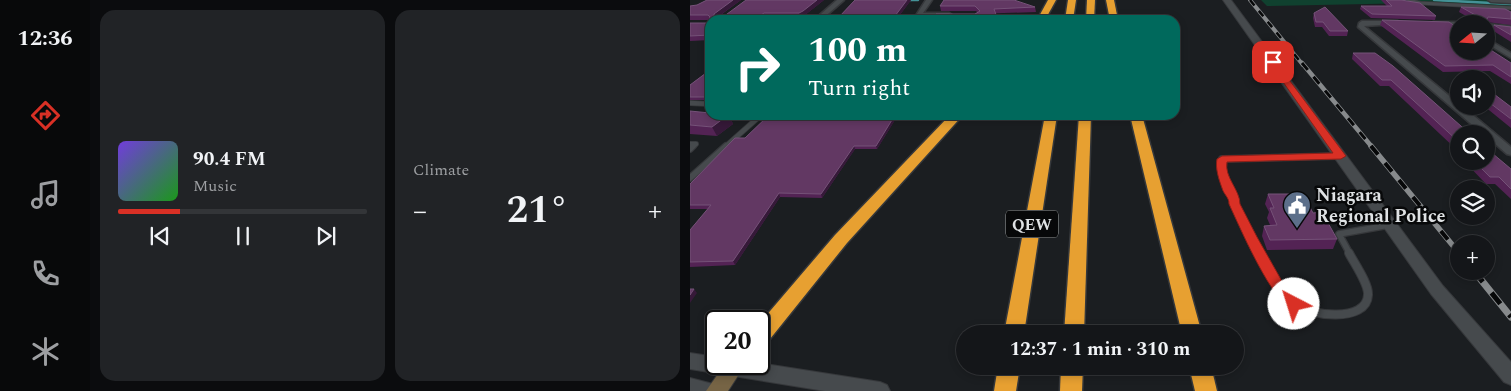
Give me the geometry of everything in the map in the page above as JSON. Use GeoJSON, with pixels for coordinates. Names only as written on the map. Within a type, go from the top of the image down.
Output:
{"type":"FeatureCollection","features":[{"type":"Feature","properties":{"kind":"highway"},"geometry":{"type":"LineString","coordinates":[[1044,15],[1052,0]]}},
{"type":"Feature","properties":{"kind":"highway"},"geometry":{"type":"LineString","coordinates":[[1069,15],[1072,0]]}},
{"type":"Feature","properties":{"kind":"highway"},"geometry":{"type":"LineString","coordinates":[[1090,15],[1091,0]]}},
{"type":"Feature","properties":{"kind":"highway"},"geometry":{"type":"LineString","coordinates":[[1110,0],[1113,15]]}},
{"type":"Feature","properties":{"kind":"highway"},"geometry":{"type":"LineString","coordinates":[[770,325],[841,239],[952,120]]}},
{"type":"Feature","properties":{"kind":"highway","name":"QEW"},"geometry":{"type":"LineString","coordinates":[[1016,325],[1050,120]]}},
{"type":"Feature","properties":{"kind":"highway","name":"QEW"},"geometry":{"type":"LineString","coordinates":[[1074,325],[1086,120]]}},
{"type":"Feature","properties":{"kind":"highway"},"geometry":{"type":"LineString","coordinates":[[1137,120],[1190,325]]}},
{"type":"Feature","properties":{"kind":"highway"},"geometry":{"type":"LineString","coordinates":[[1005,391],[1008,375]]}},
{"type":"Feature","properties":{"kind":"highway"},"geometry":{"type":"LineString","coordinates":[[1071,391],[1072,375]]}},
{"type":"Feature","properties":{"kind":"highway"},"geometry":{"type":"LineString","coordinates":[[1202,375],[1206,391]]}},
{"type":"Feature","properties":{"kind":"main road"},"geometry":{"type":"LineString","coordinates":[[716,391],[728,375]]}},
{"type":"Feature","properties":{"kind":"street"},"geometry":{"type":"LineString","coordinates":[[823,15],[841,0]]}},
{"type":"Feature","properties":{"kind":"street"},"geometry":{"type":"LineString","coordinates":[[919,15],[929,0]]}},
{"type":"Feature","properties":{"kind":"street"},"geometry":{"type":"LineString","coordinates":[[1227,0],[1437,290],[1511,376]]}},
{"type":"Feature","properties":{"kind":"street"},"geometry":{"type":"LineString","coordinates":[[1491,0],[1511,1]]}},
{"type":"Feature","properties":{"kind":"street"},"geometry":{"type":"LineString","coordinates":[[1402,22],[1362,23],[1360,26],[1511,152]]}},
{"type":"Feature","properties":{"kind":"street"},"geometry":{"type":"LineString","coordinates":[[1431,23],[1450,24]]}},
{"type":"Feature","properties":{"kind":"street"},"geometry":{"type":"LineString","coordinates":[[1495,27],[1511,28]]}},
{"type":"Feature","properties":{"kind":"street"},"geometry":{"type":"LineString","coordinates":[[1495,46],[1511,56]]}},
{"type":"Feature","properties":{"kind":"street"},"geometry":{"type":"LineString","coordinates":[[690,361],[705,363]]}},
{"type":"Feature","properties":{"kind":"street"},"geometry":{"type":"LineString","coordinates":[[770,372],[878,391]]}},
{"type":"Feature","properties":{"kind":"street"},"geometry":{"type":"LineString","coordinates":[[690,387],[710,391]]}},
{"type":"Feature","properties":{"kind":"lane"},"geometry":{"type":"LineString","coordinates":[[1409,0],[1420,3],[1511,8]]}},
{"type":"Feature","properties":{"kind":"lane"},"geometry":{"type":"LineString","coordinates":[[690,104],[705,104]]}},
{"type":"Feature","properties":{"kind":"lane"},"geometry":{"type":"LineString","coordinates":[[690,178],[755,120]]}},
{"type":"Feature","properties":{"kind":"lane"},"geometry":{"type":"LineString","coordinates":[[690,144],[696,144],[690,149]]}},
{"type":"Feature","properties":{"kind":"lane"},"geometry":{"type":"LineString","coordinates":[[1341,156],[1222,159],[1220,168],[1227,182],[1227,188],[1234,198],[1250,237],[1278,286],[1294,304],[1310,312],[1329,314],[1351,312],[1366,305],[1370,298],[1368,289],[1339,234],[1389,224]]}},
{"type":"Feature","properties":{"kind":"green space"},"geometry":{"type":"Polygon","coordinates":[[[1261,0],[1485,0],[1511,2],[1511,8],[1417,3],[1267,6],[1261,0]]]}},
{"type":"Feature","properties":{"kind":"building"},"geometry":{"type":"Polygon","coordinates":[[[707,0],[733,0],[714,15],[690,15],[690,6],[707,0]]]}},
{"type":"Feature","properties":{"kind":"building"},"geometry":{"type":"Polygon","coordinates":[[[746,0],[817,0],[799,13],[764,13],[761,15],[726,15],[746,0]]]}},
{"type":"Feature","properties":{"kind":"building"},"geometry":{"type":"Polygon","coordinates":[[[855,0],[907,0],[896,15],[841,15],[855,0]]]}},
{"type":"Feature","properties":{"kind":"building"},"geometry":{"type":"Polygon","coordinates":[[[944,0],[1014,0],[1035,7],[994,9],[996,15],[936,15],[975,14],[980,11],[975,6],[940,6],[944,0]]]}},
{"type":"Feature","properties":{"kind":"building"},"geometry":{"type":"Polygon","coordinates":[[[1386,0],[1420,3],[1436,16],[1372,14],[1361,6],[1392,6],[1386,0]]]}},
{"type":"Feature","properties":{"kind":"building"},"geometry":{"type":"Polygon","coordinates":[[[1325,7],[1348,31],[1330,31],[1323,22],[1316,22],[1314,13],[1325,7]]]}},
{"type":"Feature","properties":{"kind":"building"},"geometry":{"type":"Polygon","coordinates":[[[1461,7],[1505,9],[1511,12],[1511,19],[1495,18],[1495,15],[1475,15],[1461,7]]]}},
{"type":"Feature","properties":{"kind":"building"},"geometry":{"type":"Polygon","coordinates":[[[1382,20],[1449,22],[1450,60],[1495,60],[1495,53],[1511,63],[1511,77],[1493,65],[1445,66],[1382,20]]]}},
{"type":"Feature","properties":{"kind":"building"},"geometry":{"type":"Polygon","coordinates":[[[690,23],[705,23],[705,35],[690,36],[690,23]]]}},
{"type":"Feature","properties":{"kind":"building"},"geometry":{"type":"Polygon","coordinates":[[[1495,25],[1511,27],[1511,35],[1495,26],[1495,25]]]}},
{"type":"Feature","properties":{"kind":"building"},"geometry":{"type":"Polygon","coordinates":[[[1353,53],[1375,53],[1393,66],[1460,125],[1450,125],[1450,134],[1391,80],[1382,80],[1353,53]]]}},
{"type":"Feature","properties":{"kind":"building"},"geometry":{"type":"Polygon","coordinates":[[[705,74],[705,97],[690,97],[690,85],[705,74]]]}},
{"type":"Feature","properties":{"kind":"building"},"geometry":{"type":"Polygon","coordinates":[[[1495,95],[1511,107],[1511,119],[1495,107],[1495,95]]]}},
{"type":"Feature","properties":{"kind":"building"},"geometry":{"type":"Polygon","coordinates":[[[690,111],[705,112],[705,120],[721,120],[712,127],[690,125],[690,111]]]}},
{"type":"Feature","properties":{"kind":"building"},"geometry":{"type":"Polygon","coordinates":[[[764,120],[892,120],[876,146],[854,146],[821,194],[779,193],[733,261],[690,262],[690,230],[711,205],[690,205],[690,184],[735,138],[745,138],[764,120]]]}},
{"type":"Feature","properties":{"kind":"building"},"geometry":{"type":"Polygon","coordinates":[[[1495,156],[1511,169],[1511,189],[1499,177],[1490,177],[1483,170],[1495,170],[1495,156]]]}},
{"type":"Feature","properties":{"kind":"building","name":"Niagara Regional Police"},"geometry":{"type":"Polygon","coordinates":[[[1268,194],[1303,194],[1313,213],[1322,212],[1337,239],[1270,240],[1264,226],[1277,225],[1270,208],[1274,208],[1268,194]]]}},
{"type":"Feature","properties":{"kind":"waterway"},"geometry":{"type":"LineString","coordinates":[[908,0],[918,0]]}},
{"type":"Feature","properties":{"kind":"waterway"},"geometry":{"type":"LineString","coordinates":[[1434,0],[1511,4]]}},
{"type":"Feature","properties":{"kind":"railway"},"geometry":{"type":"LineString","coordinates":[[1250,0],[1303,65]]}},
{"type":"Feature","properties":{"kind":"railway"},"geometry":{"type":"LineString","coordinates":[[1302,63],[1372,147]]}},
{"type":"Feature","properties":{"kind":"railway"},"geometry":{"type":"LineString","coordinates":[[1371,146],[1450,242]]}},
{"type":"Feature","properties":{"kind":"railway"},"geometry":{"type":"LineString","coordinates":[[1481,280],[1511,317]]}},
{"type":"Feature","properties":{"kind":"place","name":"Niagara Regional Police"},"geometry":{"type":"Point","coordinates":[1297,229]}},
{"type":"Feature","properties":{"kind":"route"},"geometry":{"type":"LineString","coordinates":[[1273,62],[1341,156],[1222,159],[1220,168],[1227,182],[1227,188],[1234,198],[1250,237],[1278,286],[1294,304]]}}]}
